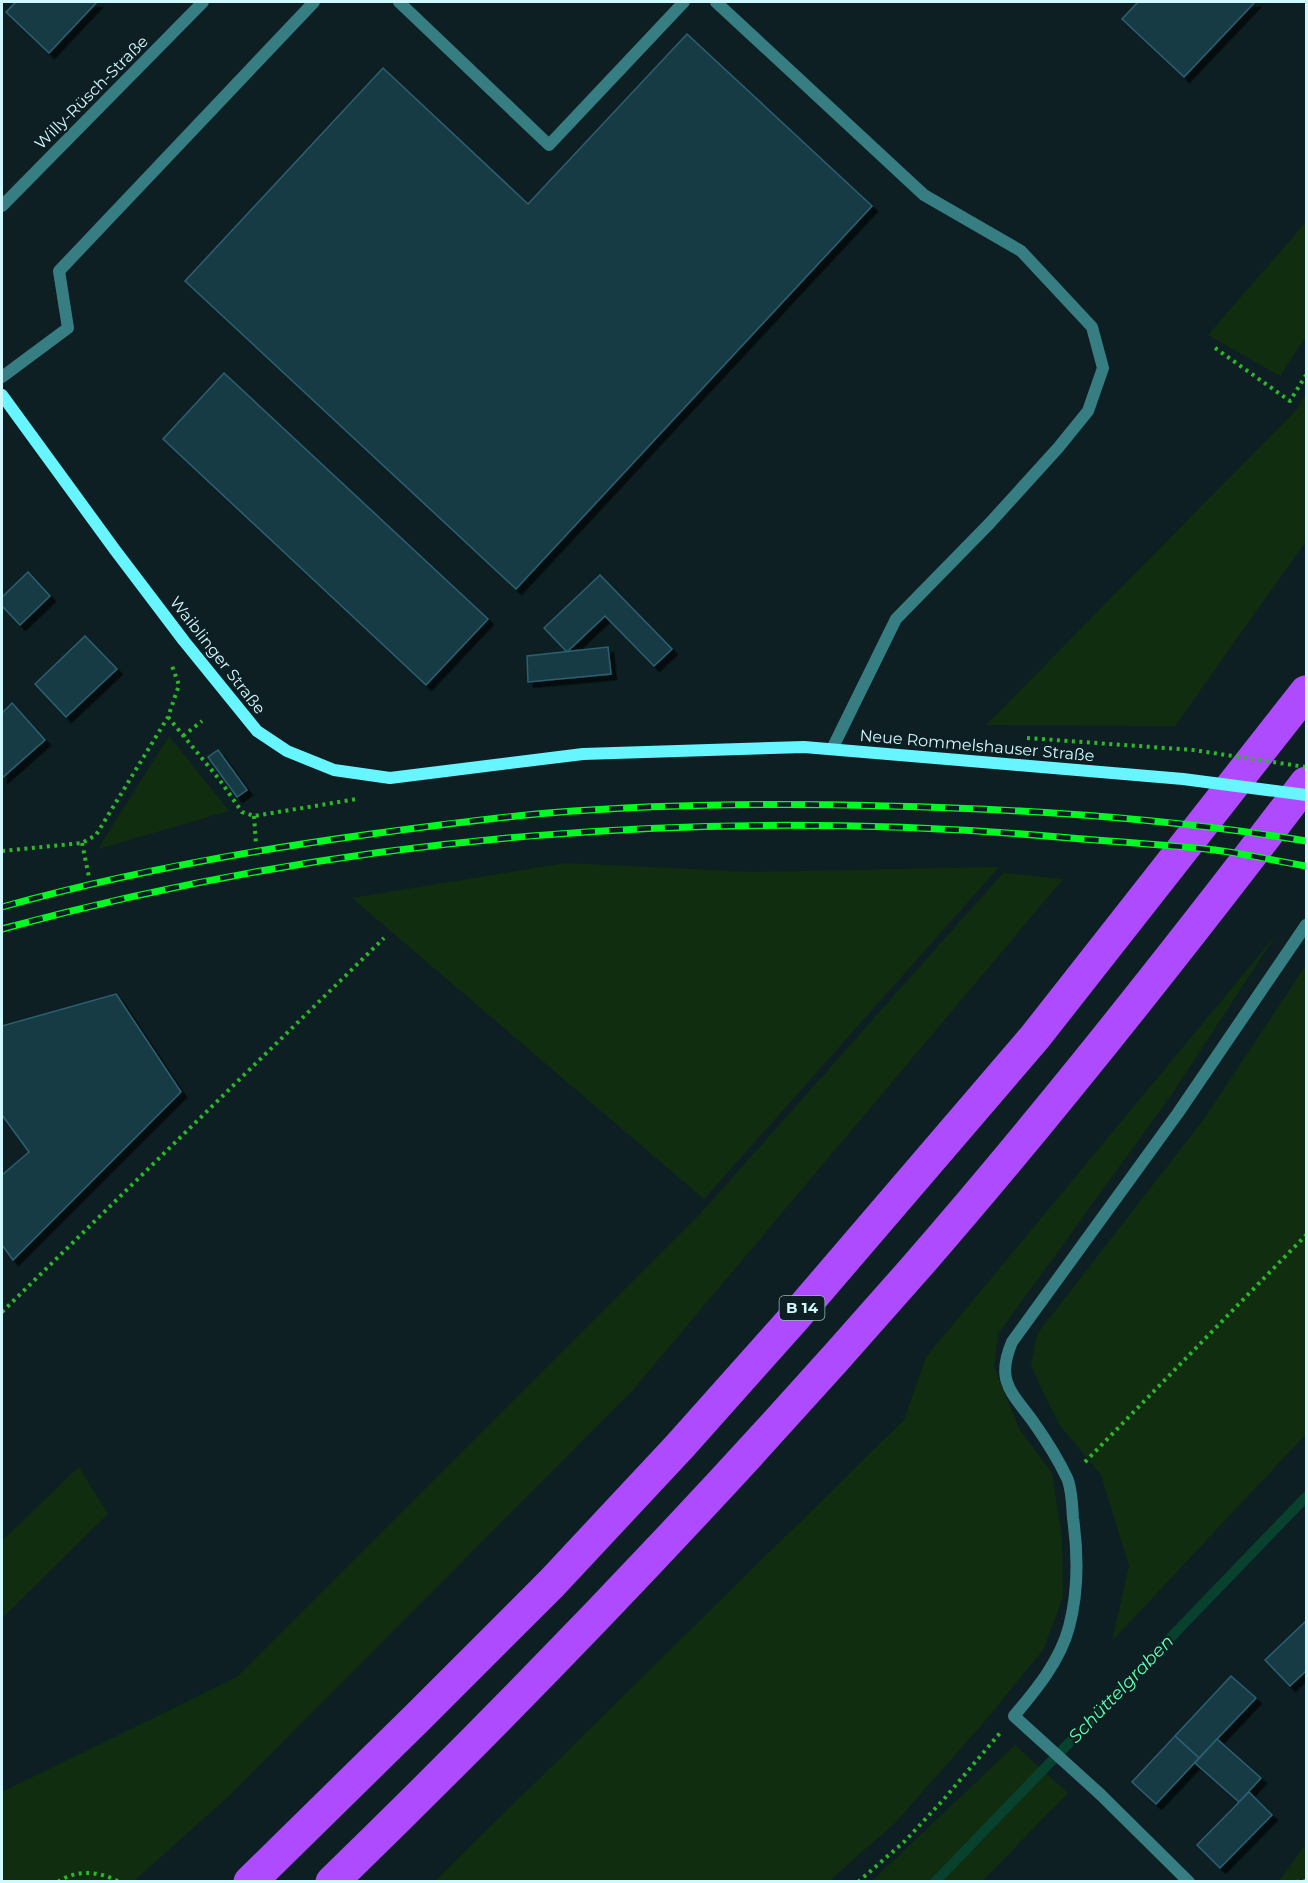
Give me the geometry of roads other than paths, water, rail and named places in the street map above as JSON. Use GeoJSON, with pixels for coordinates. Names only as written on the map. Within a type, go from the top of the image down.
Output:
{"type":"FeatureCollection","features":[{"type":"Feature","properties":{"kind":"highway","name":"B 14"},"geometry":{"type":"LineString","coordinates":[[250,1881],[410,1726],[552,1583],[749,1369],[1035,1037],[1306,692]]}},
{"type":"Feature","properties":{"kind":"highway"},"geometry":{"type":"LineString","coordinates":[[333,1881],[542,1674],[674,1536],[812,1385],[920,1263],[1040,1120],[1168,962],[1306,783]]}},
{"type":"Feature","properties":{"kind":"street","name":"Willy-Rüsch-Straße"},"geometry":{"type":"LineString","coordinates":[[2,207],[203,2]]}},
{"type":"Feature","properties":{"kind":"street"},"geometry":{"type":"LineString","coordinates":[[2,377],[68,328],[59,271],[314,2]]}},
{"type":"Feature","properties":{"kind":"street"},"geometry":{"type":"LineString","coordinates":[[399,2],[549,145],[684,2]]}},
{"type":"Feature","properties":{"kind":"street"},"geometry":{"type":"LineString","coordinates":[[716,2],[924,195],[1021,251],[1092,327],[1103,368],[1088,411],[1058,448],[989,524],[896,619],[832,749]]}},
{"type":"Feature","properties":{"kind":"street","name":"Waiblinger Straße"},"geometry":{"type":"LineString","coordinates":[[2,395],[184,641],[257,731],[287,751],[334,770],[390,778],[583,754],[645,752]]}},
{"type":"Feature","properties":{"kind":"street","name":"Neue Rommelshauser Straße"},"geometry":{"type":"LineString","coordinates":[[645,752],[804,747],[1183,779],[1306,795]]}},
{"type":"Feature","properties":{"kind":"street"},"geometry":{"type":"LineString","coordinates":[[1189,1881],[1100,1794],[1014,1716],[1038,1689],[1069,1628],[1075,1592],[1075,1535],[1068,1480],[1035,1424],[1015,1399],[1007,1384],[1004,1360],[1012,1342],[1178,1113],[1306,925]]}},
{"type":"Feature","properties":{"kind":"waterway","name":"Schüttelgraben"},"geometry":{"type":"LineString","coordinates":[[935,1882],[1306,1497]]}},
{"type":"Feature","properties":{"kind":"railway"},"geometry":{"type":"LineString","coordinates":[[2,907],[139,873],[278,848],[482,820],[632,808],[801,805],[991,810],[1096,816],[1201,826],[1306,841]]}},
{"type":"Feature","properties":{"kind":"railway"},"geometry":{"type":"LineString","coordinates":[[2,929],[133,897],[265,870],[398,850],[532,836],[666,828],[801,825],[936,829],[1215,850],[1306,866]]}}]}
